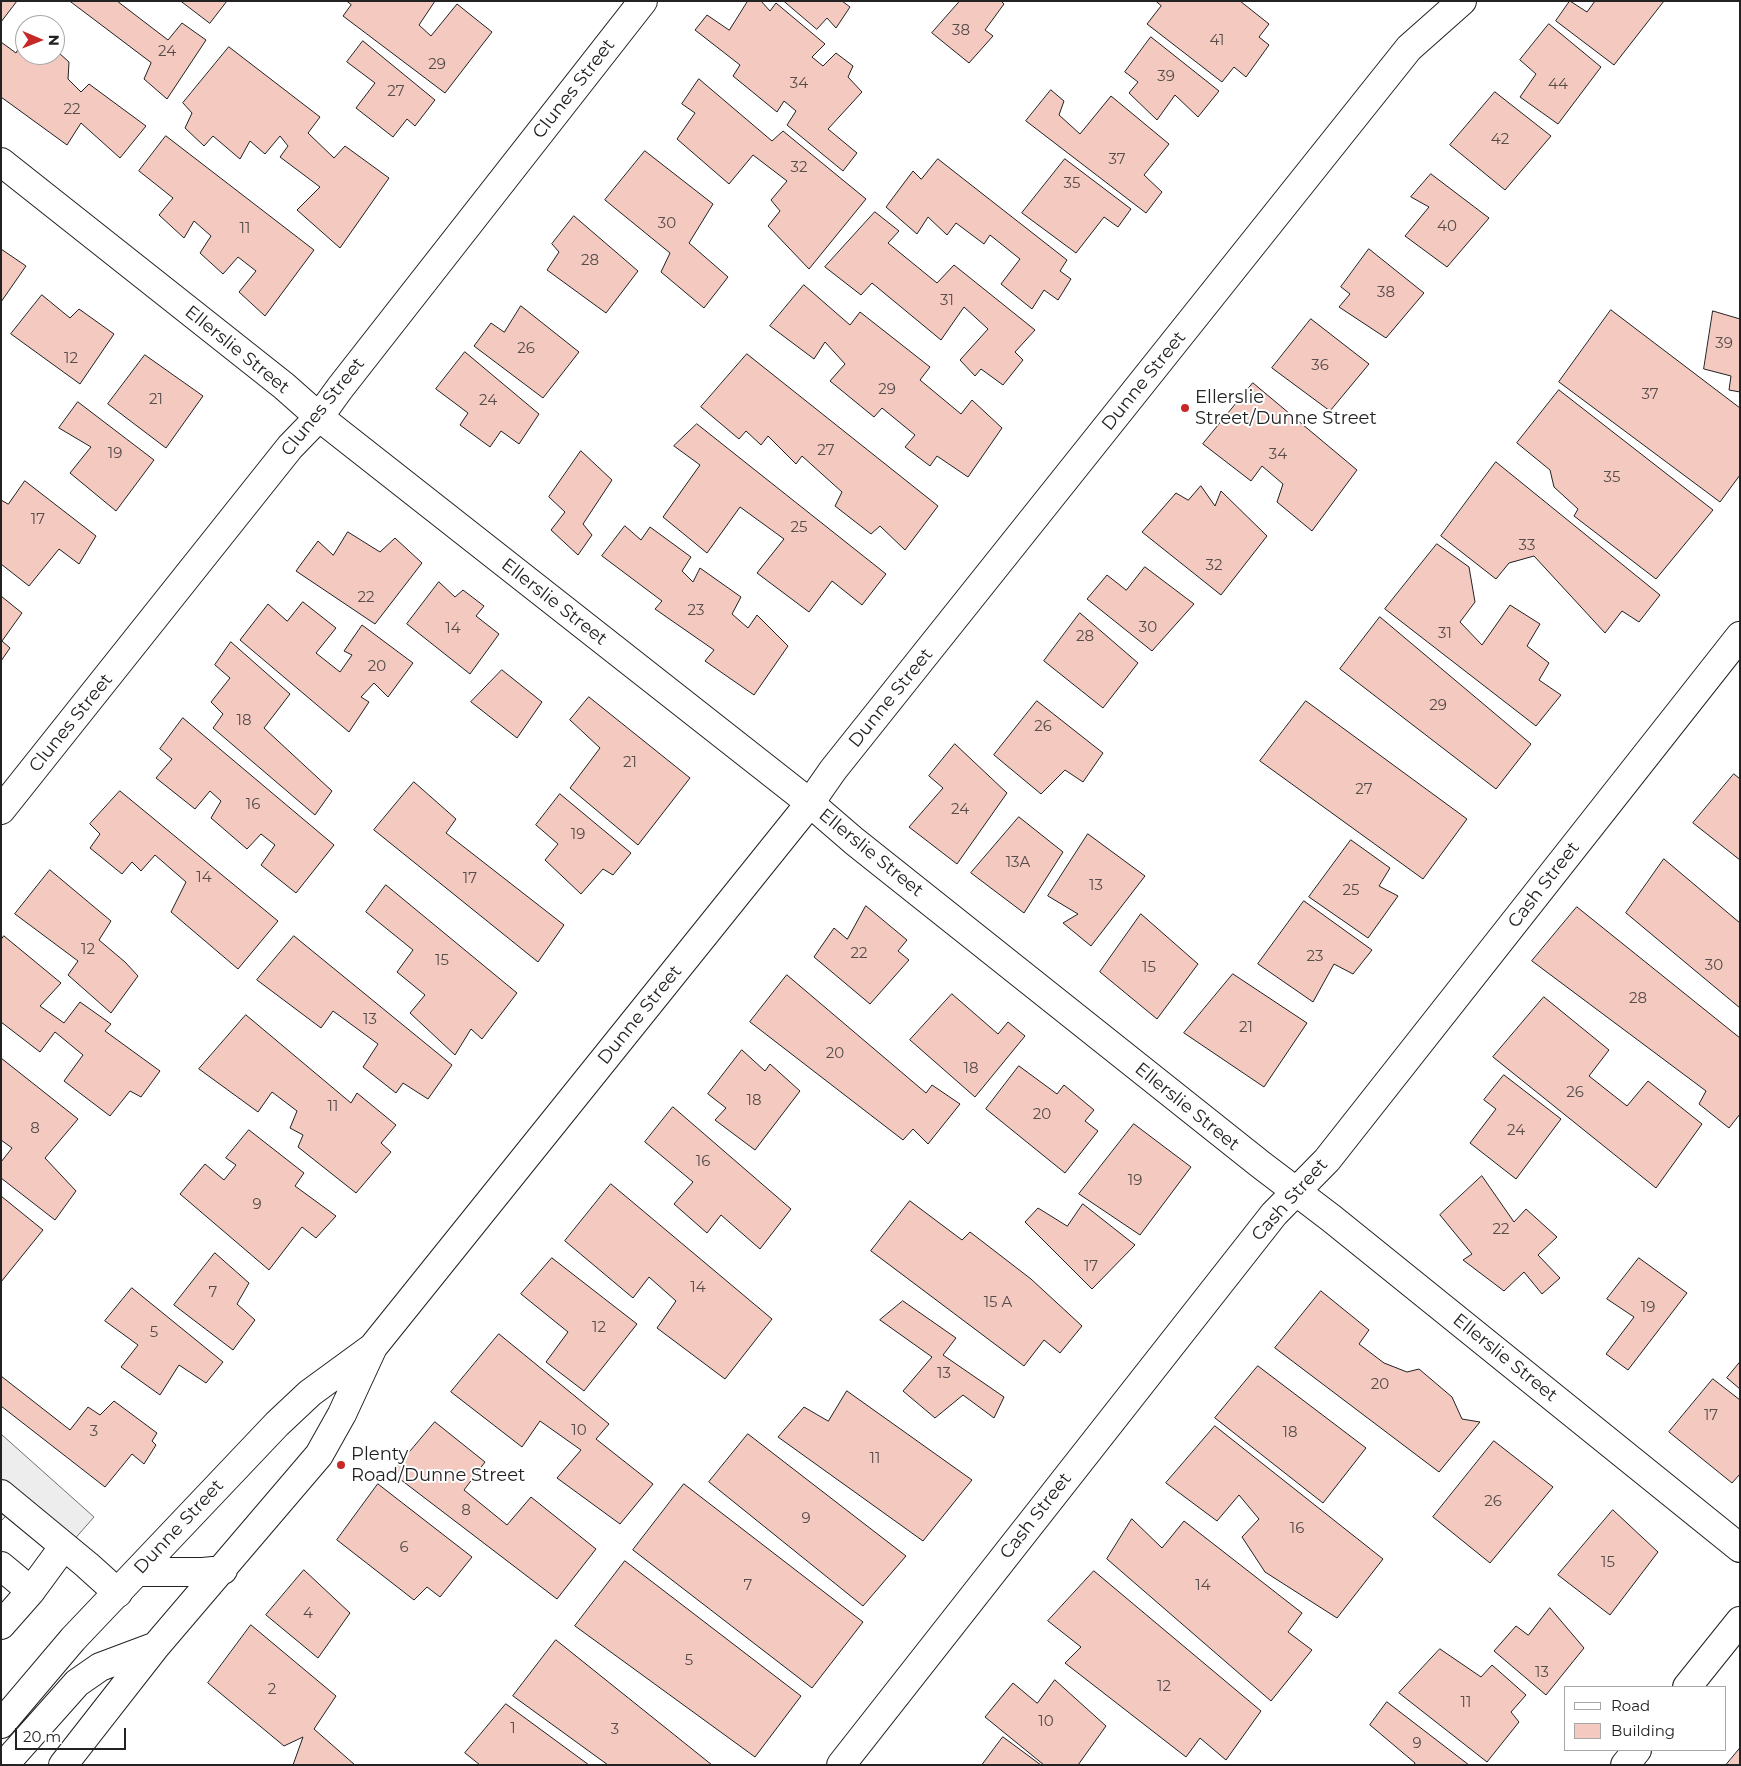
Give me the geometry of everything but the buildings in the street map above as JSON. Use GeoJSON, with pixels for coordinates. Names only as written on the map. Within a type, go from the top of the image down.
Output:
{"type":"FeatureCollection","features":[{"type":"Feature","properties":{"kind":"street","name":"Clunes Street"},"geometry":{"type":"LineString","coordinates":[[1,810],[290,447],[319,417],[643,1]]}},
{"type":"Feature","properties":{"kind":"street","name":"Dunne Street"},"geometry":{"type":"LineString","coordinates":[[62,1765],[156,1646],[319,1456],[342,1414],[373,1347],[810,804],[833,770],[1409,48],[1435,1]]}},
{"type":"Feature","properties":{"kind":"street","name":"Dunne Street"},"geometry":{"type":"LineString","coordinates":[[1409,48],[1462,1]]}},
{"type":"Feature","properties":{"kind":"street","name":"Ellerslie Street"},"geometry":{"type":"LineString","coordinates":[[1,162],[284,386],[319,417],[810,804],[1295,1192],[1346,1230],[1740,1548]]}},
{"type":"Feature","properties":{"kind":"street","name":"Cash Street"},"geometry":{"type":"LineString","coordinates":[[841,1765],[1274,1214],[1327,1160],[1740,636]]}},
{"type":"Feature","properties":{"kind":"street","name":"Dunne Street"},"geometry":{"type":"LineString","coordinates":[[1,1724],[73,1640],[291,1410],[316,1388],[373,1347]]}},
{"type":"Feature","properties":{"kind":"street"},"geometry":{"type":"LineString","coordinates":[[1,1494],[118,1593]]}},
{"type":"Feature","properties":{"kind":"street"},"geometry":{"type":"LineString","coordinates":[[1,1625],[31,1591],[64,1546]]}},
{"type":"Feature","properties":{"kind":"street"},"geometry":{"type":"LineString","coordinates":[[1,1566],[31,1591]]}},
{"type":"Feature","properties":{"kind":"street"},"geometry":{"type":"LineString","coordinates":[[137,1572],[203,1572],[223,1570]]}},
{"type":"Feature","properties":{"kind":"street"},"geometry":{"type":"LineString","coordinates":[[1688,1686],[1740,1621]]}},
{"type":"Feature","properties":{"kind":"street"},"geometry":{"type":"LineString","coordinates":[[4,1765],[77,1683],[88,1674],[105,1665],[156,1646]]}},
{"type":"Feature","properties":{"kind":"street"},"geometry":{"type":"LineString","coordinates":[[1625,1765],[1636,1751]]}},
{"type":"Feature","properties":{"kind":"shaded area"},"geometry":{"type":"Polygon","coordinates":[[[1,1434],[94,1517],[57,1559],[7,1515],[1,1521],[1,1434]]]}},
{"type":"Feature","properties":{"kind":"place","name":"Ellerslie Street/Dunne Street"},"geometry":{"type":"Point","coordinates":[1185,408]}},
{"type":"Feature","properties":{"kind":"place","name":"Plenty Road/Dunne Street"},"geometry":{"type":"Point","coordinates":[341,1465]}}]}
